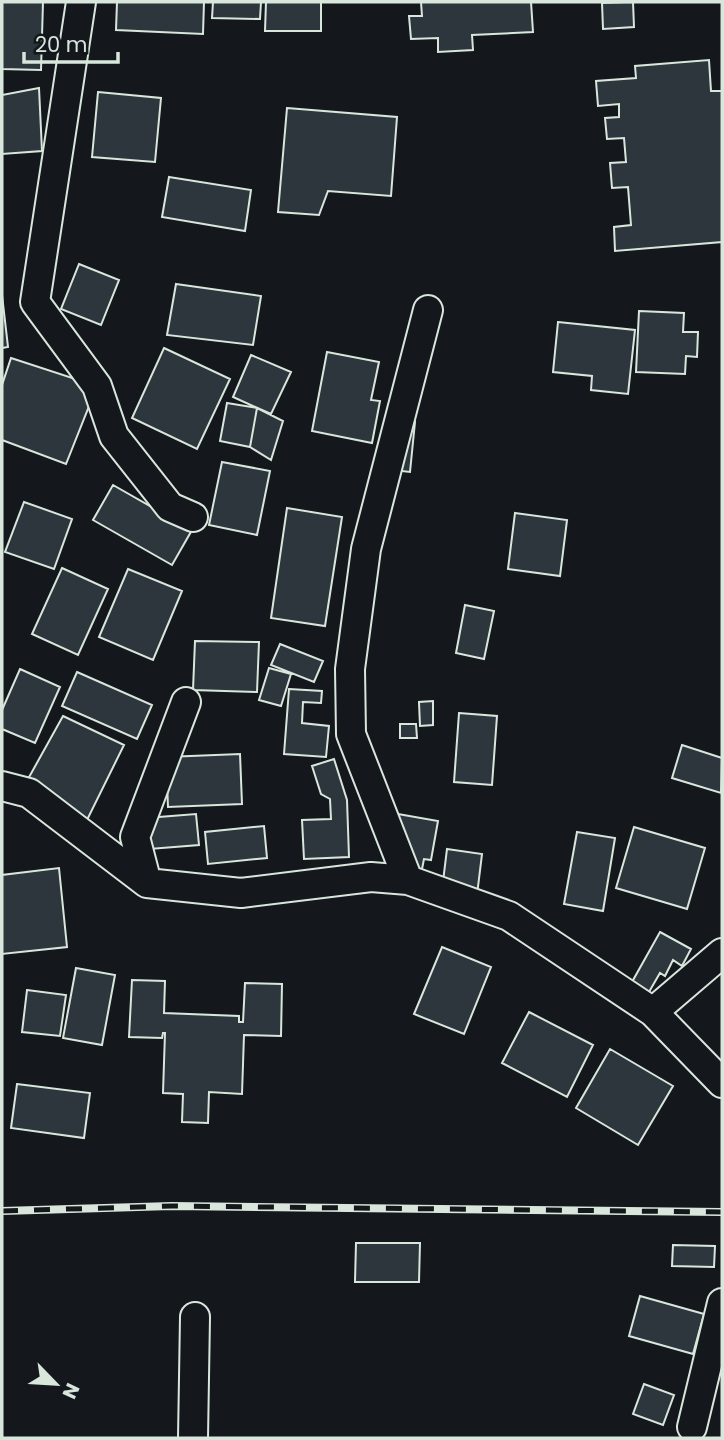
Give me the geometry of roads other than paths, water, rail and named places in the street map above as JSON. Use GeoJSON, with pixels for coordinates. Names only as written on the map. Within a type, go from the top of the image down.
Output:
{"type":"FeatureCollection","features":[{"type":"Feature","properties":{"kind":"street"},"geometry":{"type":"LineString","coordinates":[[80,2],[34,302],[97,386],[114,436],[170,507],[193,517]]}},
{"type":"Feature","properties":{"kind":"street"},"geometry":{"type":"LineString","coordinates":[[408,880],[351,734],[349,668],[366,549],[428,310]]}},
{"type":"Feature","properties":{"kind":"street"},"geometry":{"type":"LineString","coordinates":[[147,883],[135,837],[186,702]]}},
{"type":"Feature","properties":{"kind":"street"},"geometry":{"type":"LineString","coordinates":[[2,786],[29,793],[147,883],[241,893],[371,877],[408,880],[509,916],[653,1012],[722,1083]]}},
{"type":"Feature","properties":{"kind":"street"},"geometry":{"type":"LineString","coordinates":[[653,1012],[722,953]]}},
{"type":"Feature","properties":{"kind":"street"},"geometry":{"type":"LineString","coordinates":[[692,1427],[721,1309]]}},
{"type":"Feature","properties":{"kind":"street"},"geometry":{"type":"LineString","coordinates":[[193,1438],[195,1317]]}},
{"type":"Feature","properties":{"kind":"railway"},"geometry":{"type":"LineString","coordinates":[[2,1211],[172,1206],[722,1212]]}}]}
